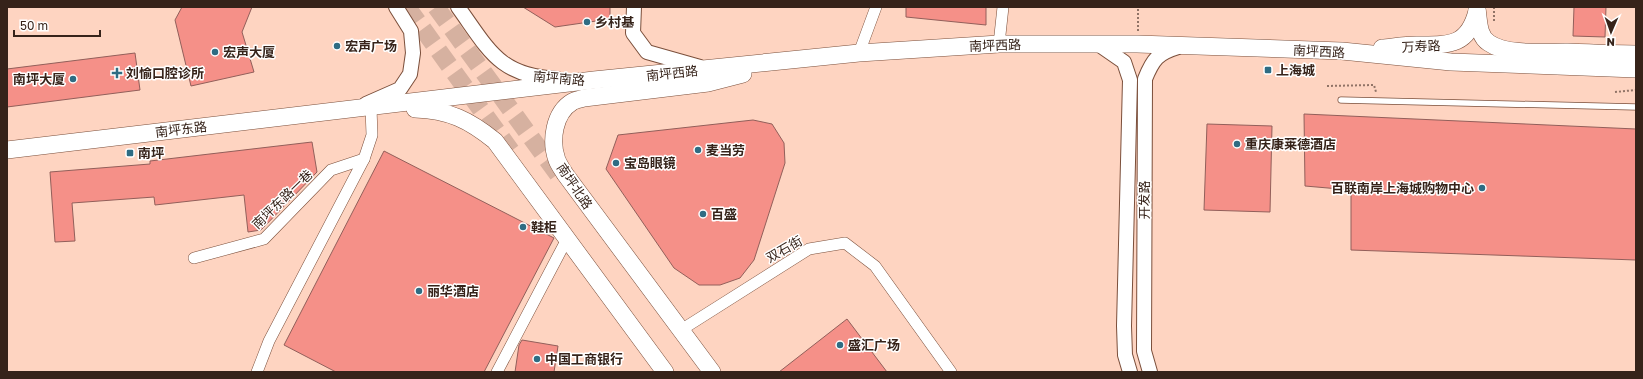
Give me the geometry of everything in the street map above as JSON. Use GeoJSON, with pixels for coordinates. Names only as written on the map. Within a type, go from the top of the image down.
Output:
{"type":"FeatureCollection","features":[{"type":"Feature","properties":{"kind":"main road"},"geometry":{"type":"LineString","coordinates":[[1477,8],[1479,28],[1482,36],[1488,43],[1497,48],[1525,51],[1636,54]]}},
{"type":"Feature","properties":{"kind":"main road","name":"万寿路"},"geometry":{"type":"LineString","coordinates":[[1342,51],[1415,45],[1440,46],[1453,43],[1465,36],[1474,24],[1477,8]]}},
{"type":"Feature","properties":{"kind":"main road","name":"南坪西路"},"geometry":{"type":"LineString","coordinates":[[363,108],[594,80],[799,59],[859,53],[999,44],[1137,44],[1342,51],[1451,62],[1636,69]]}},
{"type":"Feature","properties":{"kind":"main road","name":"南坪北路"},"geometry":{"type":"LineString","coordinates":[[712,372],[565,174],[557,160],[554,147],[554,132],[558,119],[563,110],[572,102],[584,98],[708,83],[799,59]]}},
{"type":"Feature","properties":{"kind":"main road","name":"南坪东路"},"geometry":{"type":"LineString","coordinates":[[7,150],[363,108]]}},
{"type":"Feature","properties":{"kind":"main road"},"geometry":{"type":"LineString","coordinates":[[363,108],[417,109],[442,112],[464,119],[479,128],[495,141],[665,372]]}},
{"type":"Feature","properties":{"kind":"street"},"geometry":{"type":"LineString","coordinates":[[257,372],[269,341],[364,159],[372,134],[363,108],[400,89],[410,74],[414,53],[411,31],[396,7]]}},
{"type":"Feature","properties":{"kind":"street","name":"南坪南路"},"geometry":{"type":"LineString","coordinates":[[458,7],[486,47],[495,57],[508,67],[522,74],[537,78],[594,80]]}},
{"type":"Feature","properties":{"kind":"street"},"geometry":{"type":"LineString","coordinates":[[634,7],[633,33],[647,52],[707,69]]}},
{"type":"Feature","properties":{"kind":"street"},"geometry":{"type":"LineString","coordinates":[[859,53],[876,7]]}},
{"type":"Feature","properties":{"kind":"street"},"geometry":{"type":"LineString","coordinates":[[999,44],[1003,7]]}},
{"type":"Feature","properties":{"kind":"street","name":"开发路"},"geometry":{"type":"LineString","coordinates":[[1098,44],[1124,62],[1130,80],[1124,326],[1125,355],[1130,372]]}},
{"type":"Feature","properties":{"kind":"street","name":"开发路"},"geometry":{"type":"LineString","coordinates":[[1150,372],[1144,351],[1145,79],[1152,62],[1164,51],[1181,46]]}},
{"type":"Feature","properties":{"kind":"street","name":"南坪东路一巷"},"geometry":{"type":"LineString","coordinates":[[194,258],[264,239],[332,170],[364,159]]}},
{"type":"Feature","properties":{"kind":"street"},"geometry":{"type":"LineString","coordinates":[[497,372],[567,239]]}},
{"type":"Feature","properties":{"kind":"street","name":"双石街"},"geometry":{"type":"LineString","coordinates":[[681,330],[808,249],[845,243],[875,266],[951,372]]}},
{"type":"Feature","properties":{"kind":"lane"},"geometry":{"type":"LineString","coordinates":[[1341,100],[1636,107]]}},
{"type":"Feature","properties":{"kind":"path"},"geometry":{"type":"LineString","coordinates":[[1137,44],[1138,7]]}},
{"type":"Feature","properties":{"kind":"path"},"geometry":{"type":"LineString","coordinates":[[1494,7],[1494,26]]}},
{"type":"Feature","properties":{"kind":"path"},"geometry":{"type":"LineString","coordinates":[[1327,86],[1374,85]]}},
{"type":"Feature","properties":{"kind":"path"},"geometry":{"type":"LineString","coordinates":[[1615,92],[1636,90]]}},
{"type":"Feature","properties":{"kind":"building","name":"宏声大厦"},"geometry":{"type":"Polygon","coordinates":[[[182,7],[252,7],[242,32],[254,72],[191,86],[175,20],[182,7]]]}},
{"type":"Feature","properties":{"kind":"building"},"geometry":{"type":"Polygon","coordinates":[[[523,7],[610,7],[610,19],[555,27],[523,7]]]}},
{"type":"Feature","properties":{"kind":"building"},"geometry":{"type":"Polygon","coordinates":[[[906,7],[986,7],[986,25],[906,17],[906,7]]]}},
{"type":"Feature","properties":{"kind":"building"},"geometry":{"type":"Polygon","coordinates":[[[1574,7],[1606,7],[1605,37],[1573,36],[1574,7]]]}},
{"type":"Feature","properties":{"kind":"building","name":"南坪大厦"},"geometry":{"type":"Polygon","coordinates":[[[135,53],[140,90],[7,107],[7,69],[135,53]]]}},
{"type":"Feature","properties":{"kind":"building","name":"百联南岸上海城购物中心"},"geometry":{"type":"Polygon","coordinates":[[[1304,114],[1636,129],[1636,260],[1351,250],[1351,190],[1305,186],[1304,114]]]}},
{"type":"Feature","properties":{"kind":"building","name":"百盛"},"geometry":{"type":"Polygon","coordinates":[[[753,120],[772,124],[784,143],[785,163],[754,260],[740,278],[720,285],[699,285],[674,268],[606,169],[618,135],[753,120]]]}},
{"type":"Feature","properties":{"kind":"building"},"geometry":{"type":"Polygon","coordinates":[[[1207,124],[1272,126],[1270,212],[1204,210],[1207,124]]]}},
{"type":"Feature","properties":{"kind":"building"},"geometry":{"type":"Polygon","coordinates":[[[312,142],[317,172],[261,230],[248,232],[244,195],[155,205],[154,197],[72,203],[75,241],[55,242],[50,172],[150,164],[150,161],[312,142]]]}},
{"type":"Feature","properties":{"kind":"building","name":"丽华酒店"},"geometry":{"type":"Polygon","coordinates":[[[384,151],[554,238],[484,372],[336,372],[284,345],[384,151]]]}},
{"type":"Feature","properties":{"kind":"building","name":"盛汇广场"},"geometry":{"type":"Polygon","coordinates":[[[847,319],[887,372],[779,372],[847,319]]]}},
{"type":"Feature","properties":{"kind":"building","name":"中国工商银行"},"geometry":{"type":"Polygon","coordinates":[[[522,340],[558,346],[554,372],[515,372],[519,345],[522,340]]]}},
{"type":"Feature","properties":{"kind":"tunnel"},"geometry":{"type":"LineString","coordinates":[[407,7],[511,151]]}},
{"type":"Feature","properties":{"kind":"tunnel"},"geometry":{"type":"LineString","coordinates":[[436,7],[562,180]]}},
{"type":"Feature","properties":{"kind":"place","name":"乡村基"},"geometry":{"type":"Point","coordinates":[587,22]}},
{"type":"Feature","properties":{"kind":"place","name":"宏声广场"},"geometry":{"type":"Point","coordinates":[337,46]}},
{"type":"Feature","properties":{"kind":"place","name":"宏声大厦"},"geometry":{"type":"Point","coordinates":[215,52]}},
{"type":"Feature","properties":{"kind":"place","name":"上海城"},"geometry":{"type":"Point","coordinates":[1268,70]}},
{"type":"Feature","properties":{"kind":"place","name":"刘愉口腔诊所"},"geometry":{"type":"Point","coordinates":[117,73]}},
{"type":"Feature","properties":{"kind":"place","name":"南坪大厦"},"geometry":{"type":"Point","coordinates":[73,79]}},
{"type":"Feature","properties":{"kind":"place","name":"重庆康莱德酒店"},"geometry":{"type":"Point","coordinates":[1237,144]}},
{"type":"Feature","properties":{"kind":"place","name":"麦当劳"},"geometry":{"type":"Point","coordinates":[698,150]}},
{"type":"Feature","properties":{"kind":"place","name":"南坪"},"geometry":{"type":"Point","coordinates":[130,153]}},
{"type":"Feature","properties":{"kind":"place","name":"宝岛眼镜"},"geometry":{"type":"Point","coordinates":[616,163]}},
{"type":"Feature","properties":{"kind":"place","name":"百联南岸上海城购物中心"},"geometry":{"type":"Point","coordinates":[1482,188]}},
{"type":"Feature","properties":{"kind":"place","name":"百盛"},"geometry":{"type":"Point","coordinates":[703,214]}},
{"type":"Feature","properties":{"kind":"place","name":"鞋柜"},"geometry":{"type":"Point","coordinates":[523,227]}},
{"type":"Feature","properties":{"kind":"place","name":"丽华酒店"},"geometry":{"type":"Point","coordinates":[419,291]}},
{"type":"Feature","properties":{"kind":"place","name":"盛汇广场"},"geometry":{"type":"Point","coordinates":[840,345]}},
{"type":"Feature","properties":{"kind":"place","name":"中国工商银行"},"geometry":{"type":"Point","coordinates":[537,359]}}]}
